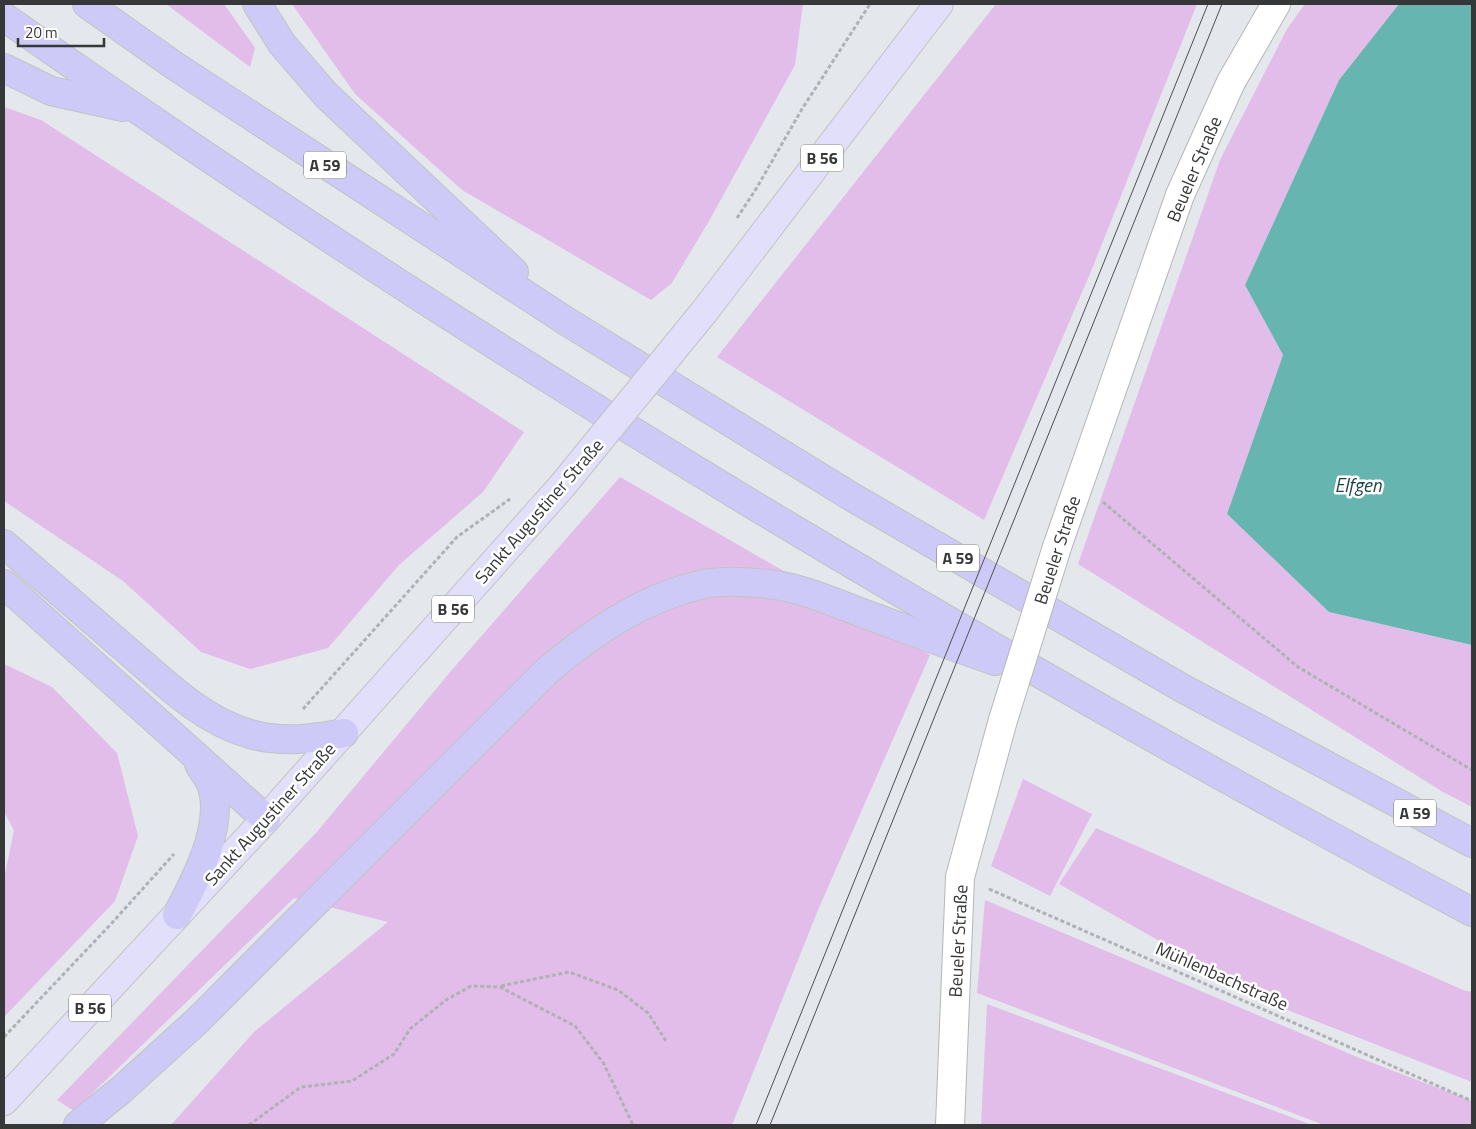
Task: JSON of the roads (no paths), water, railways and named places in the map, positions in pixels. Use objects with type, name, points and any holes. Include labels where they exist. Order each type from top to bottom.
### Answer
[{"type":"highway","name":"A 59","points":[[87,4],[183,72],[566,321],[852,496],[1182,688],[1472,843]]},
{"type":"highway","points":[[257,4],[282,44],[326,95],[566,321]]},
{"type":"highway","points":[[4,17],[137,111],[470,331],[818,545],[1062,686],[1328,835],[1472,912]]},
{"type":"highway","points":[[4,68],[51,91],[137,111]]},
{"type":"highway","points":[[4,544],[160,679],[209,717],[250,734],[276,739],[313,739],[344,733]]},
{"type":"highway","points":[[78,1125],[127,1085],[196,1022],[546,671],[577,645],[638,607],[675,592],[706,584],[734,582],[801,590],[1062,686]]},
{"type":"highway","points":[[4,584],[266,819]]},
{"type":"highway","points":[[176,915],[201,869],[214,824],[215,807],[211,784],[192,754]]},
{"type":"main road","name":"Sankt Augustiner Straße","points":[[4,1101],[266,819],[562,486],[704,312],[939,4]]},
{"type":"street","name":"Beueler Straße","points":[[950,1125],[960,877],[1003,720],[1057,547],[1180,195],[1231,82],[1276,4]]},
{"type":"water","name":"Elfgen","points":[[1399,4],[1472,4],[1472,645],[1329,612],[1227,514],[1283,355],[1245,285],[1339,80]]},
{"type":"tram line","points":[[756,1125],[1208,4]]},
{"type":"tram line","points":[[770,1125],[1222,4]]}]
